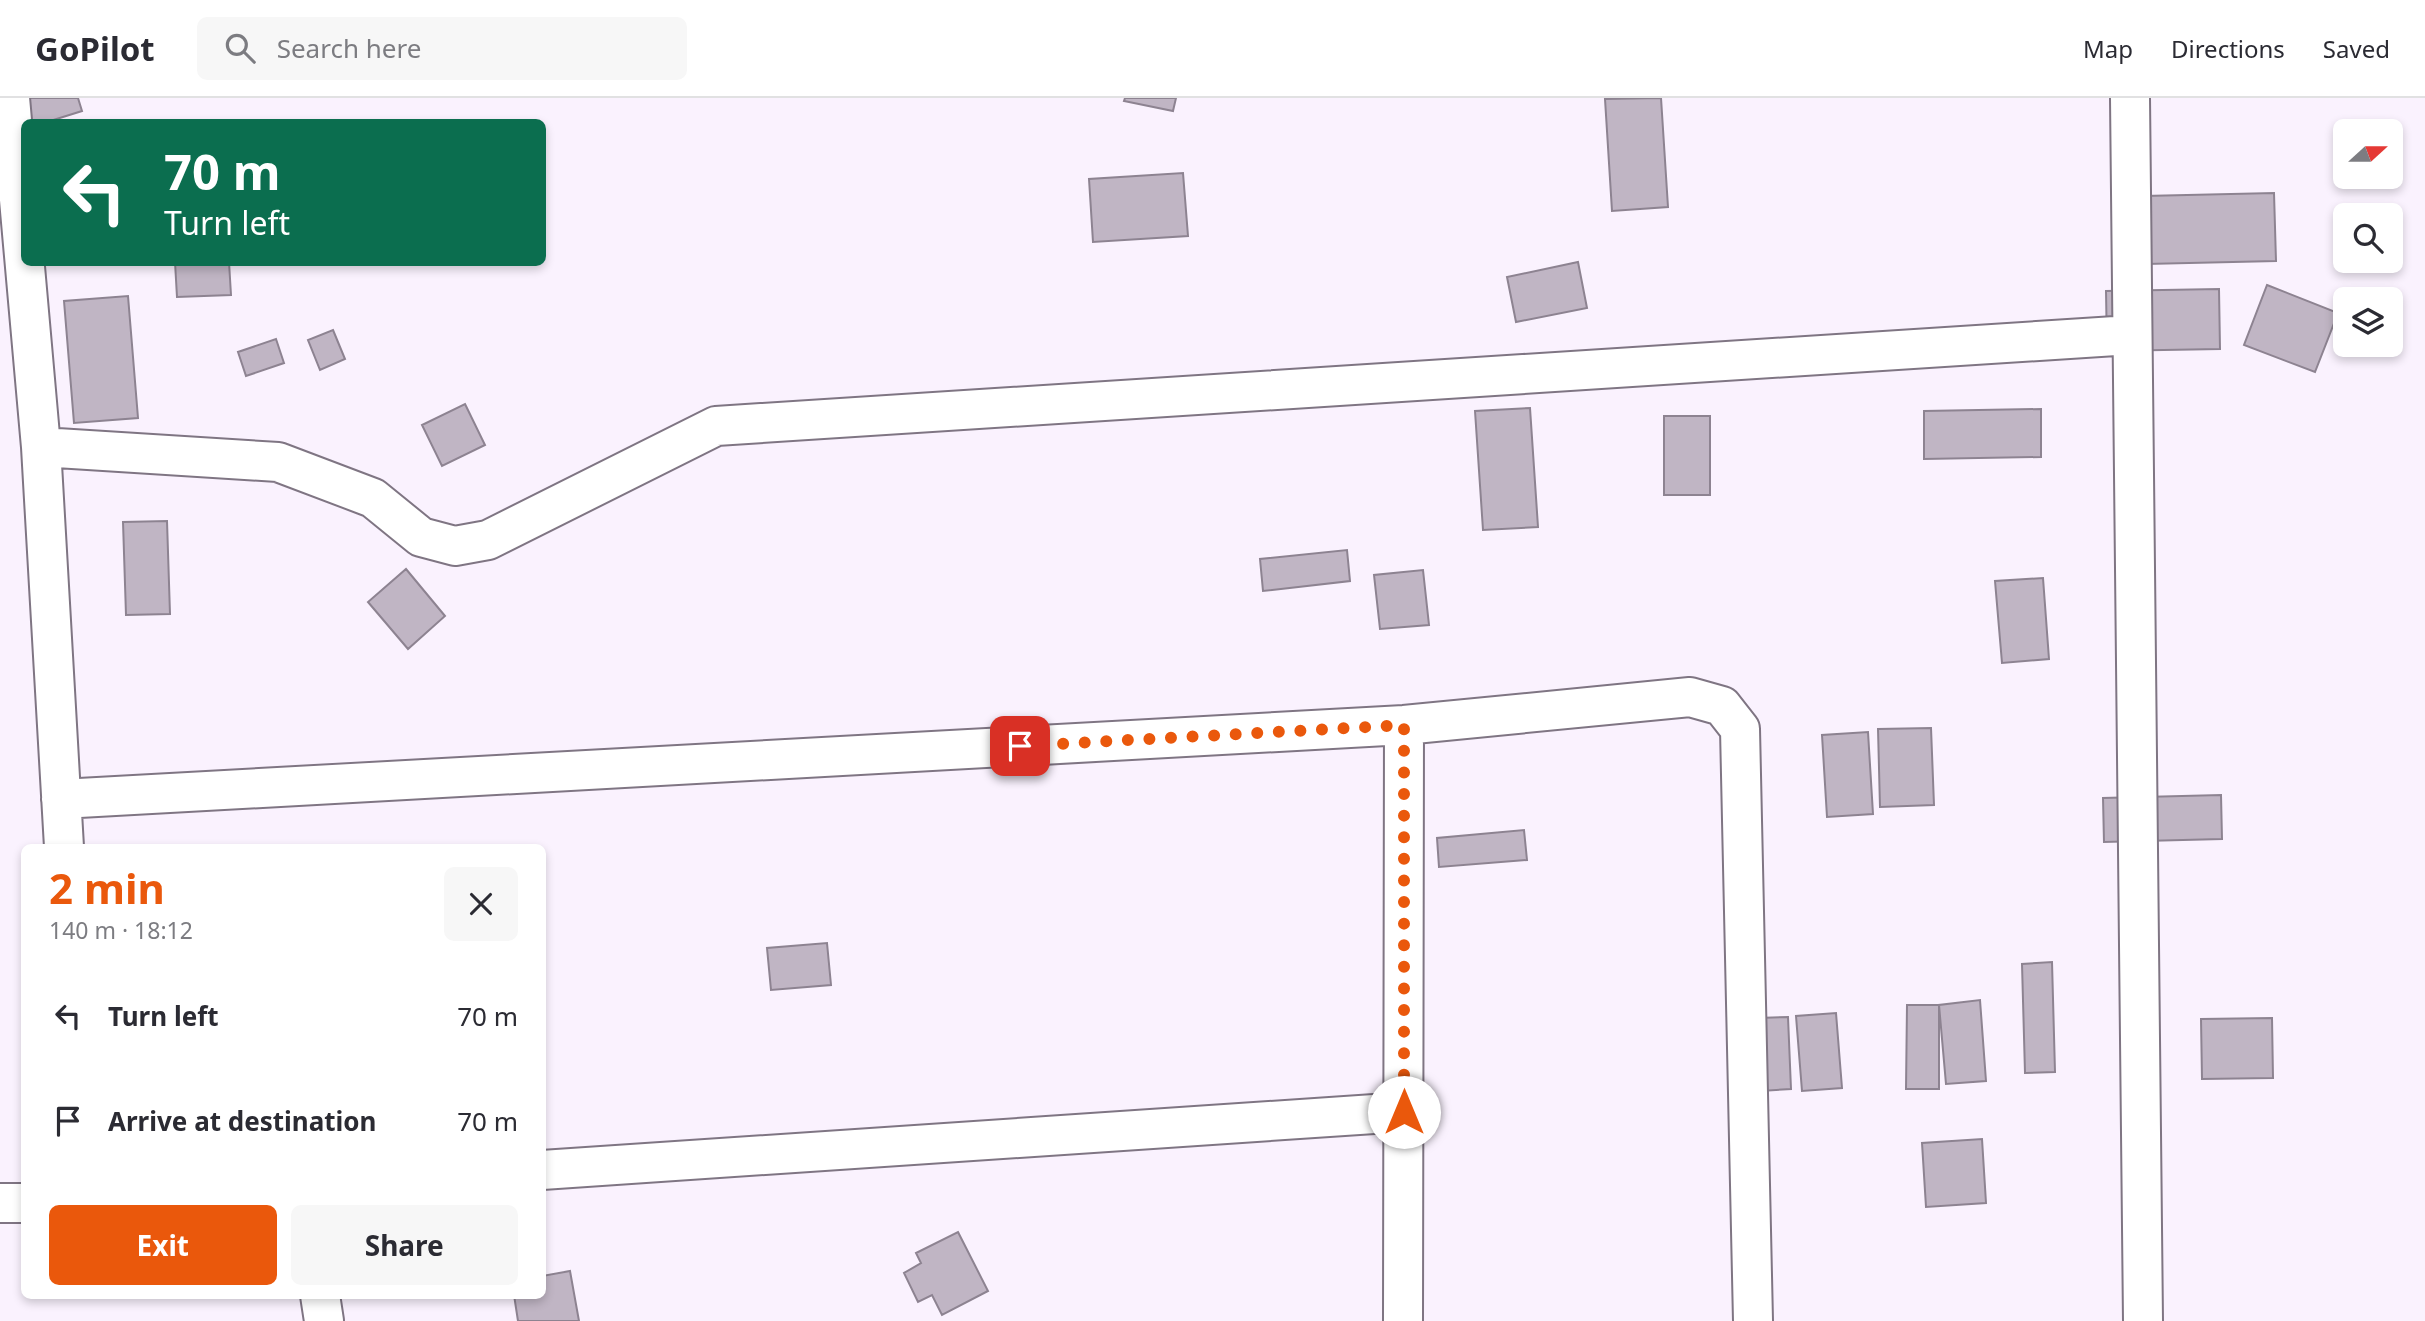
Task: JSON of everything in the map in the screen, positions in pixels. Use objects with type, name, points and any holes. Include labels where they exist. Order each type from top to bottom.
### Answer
[{"type":"street","points":[[10,98],[21,222]]},
{"type":"street","points":[[2130,98],[2143,1321]]},
{"type":"street","points":[[25,266],[41,447],[64,844]]},
{"type":"street","points":[[41,447],[278,462],[373,498],[421,537],[455,546],[488,540],[716,426],[2131,335]]},
{"type":"street","points":[[61,799],[1404,725],[1690,697],[1722,706],[1740,729],[1753,1321]]},
{"type":"street","points":[[1403,1321],[1404,725]]},
{"type":"street","points":[[546,1171],[1404,1112]]},
{"type":"street","points":[[0,1203],[21,1203]]},
{"type":"street","points":[[321,1299],[324,1321]]},
{"type":"building","points":[[8,98],[78,98],[82,111],[57,119],[22,119]]},
{"type":"building","points":[[1125,98],[1176,98],[1173,111],[1124,101]]},
{"type":"building","points":[[1661,98],[1668,207],[1612,211],[1605,99]]},
{"type":"building","points":[[1183,173],[1188,236],[1093,242],[1089,179]]},
{"type":"building","points":[[2274,193],[2276,261],[2146,264],[2144,196]]},
{"type":"building","points":[[1578,262],[1587,308],[1516,322],[1507,277]]},
{"type":"building","points":[[175,266],[229,266],[231,295],[177,297]]},
{"type":"building","points":[[2267,285],[2333,311],[2333,326],[2315,372],[2244,345]]},
{"type":"building","points":[[2219,289],[2220,349],[2107,351],[2106,291]]},
{"type":"building","points":[[128,296],[138,418],[74,423],[64,301]]},
{"type":"building","points":[[333,330],[345,359],[320,370],[308,340]]},
{"type":"building","points":[[276,339],[284,363],[246,376],[238,352]]},
{"type":"building","points":[[465,404],[485,445],[442,466],[422,425]]},
{"type":"building","points":[[1530,408],[1538,527],[1483,530],[1475,411]]},
{"type":"building","points":[[2041,409],[2041,457],[1924,459],[1924,411]]},
{"type":"building","points":[[1664,416],[1710,416],[1710,495],[1664,495]]},
{"type":"building","points":[[167,521],[170,614],[126,615],[123,522]]},
{"type":"building","points":[[1347,550],[1350,581],[1263,591],[1260,559]]},
{"type":"building","points":[[406,569],[445,616],[408,649],[368,602]]},
{"type":"building","points":[[1423,570],[1429,625],[1380,629],[1374,575]]},
{"type":"building","points":[[2043,578],[2049,659],[2002,663],[1995,581]]},
{"type":"building","points":[[1931,728],[1934,805],[1880,807],[1878,729]]},
{"type":"building","points":[[1868,732],[1873,814],[1827,817],[1822,735]]},
{"type":"building","points":[[2221,795],[2222,839],[2104,842],[2103,798]]},
{"type":"building","points":[[1524,830],[1527,860],[1439,867],[1437,838]]},
{"type":"building","points":[[827,943],[831,985],[771,990],[767,948]]},
{"type":"building","points":[[2052,962],[2055,1072],[2025,1073],[2022,964]]},
{"type":"building","points":[[1980,1000],[1986,1081],[1946,1084],[1939,1005]]},
{"type":"building","points":[[1907,1005],[1939,1005],[1939,1089],[1906,1089]]},
{"type":"building","points":[[1836,1013],[1842,1088],[1802,1091],[1796,1016]]},
{"type":"building","points":[[1788,1017],[1791,1089],[1761,1091],[1758,1018]]},
{"type":"building","points":[[2272,1018],[2273,1078],[2202,1079],[2201,1019]]},
{"type":"building","points":[[1982,1139],[1986,1203],[1926,1207],[1922,1143]]},
{"type":"building","points":[[958,1232],[988,1291],[942,1315],[932,1295],[918,1302],[904,1273],[921,1263],[916,1253]]},
{"type":"building","points":[[570,1271],[579,1321],[518,1321],[515,1299],[546,1299],[546,1275]]},
{"type":"route","points":[[1020,746],[1404,725],[1404,1112]]}]
